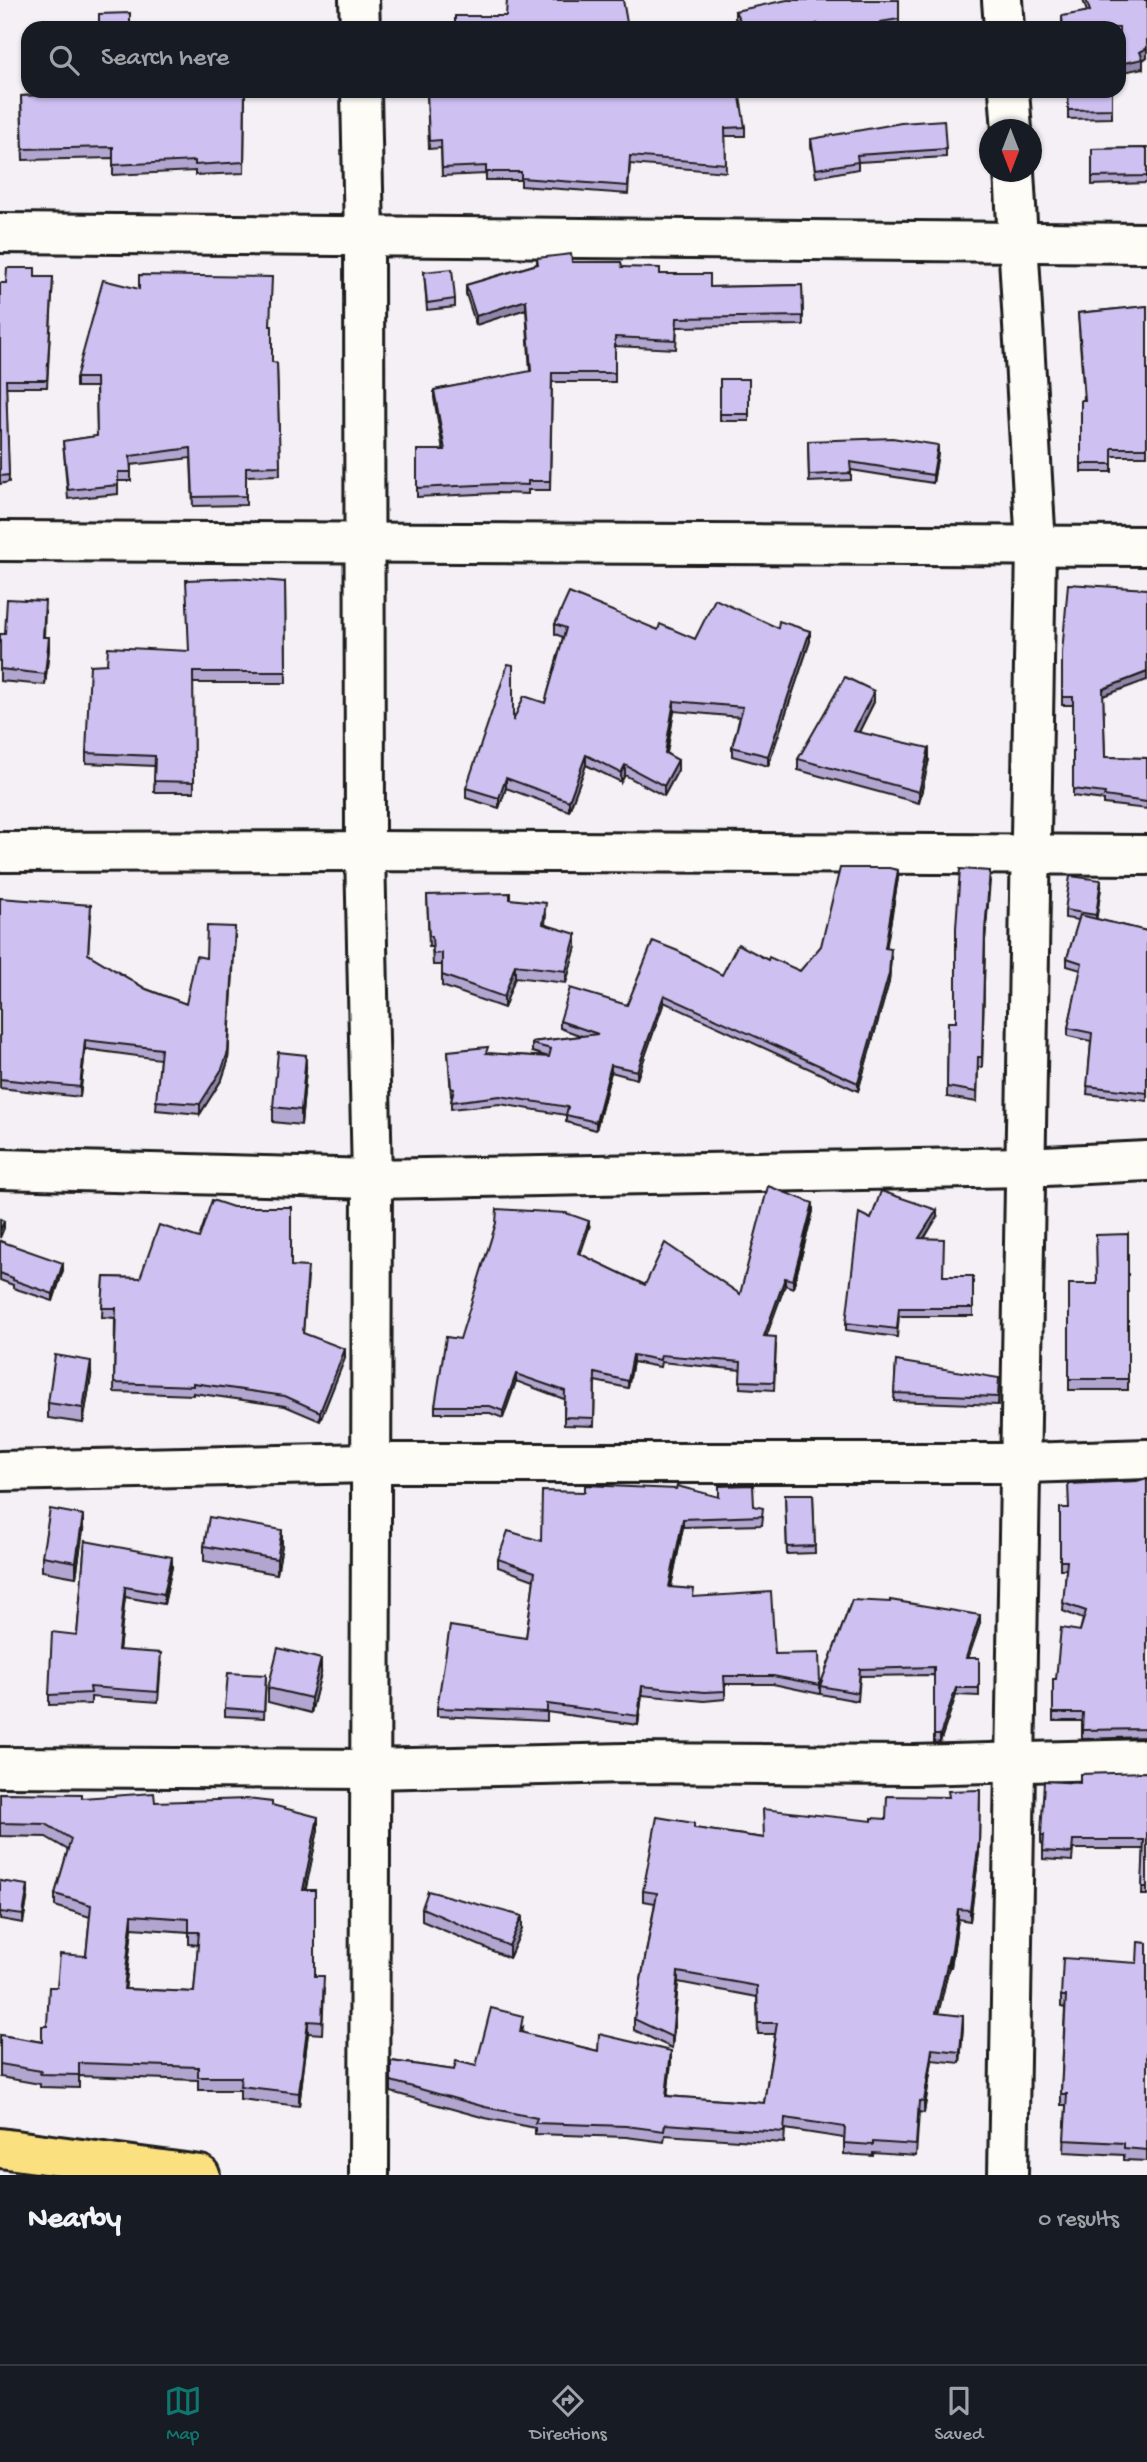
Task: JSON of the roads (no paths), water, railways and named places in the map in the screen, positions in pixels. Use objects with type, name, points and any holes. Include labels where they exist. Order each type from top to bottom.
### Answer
[{"type":"highway","points":[[0,2148],[200,2175]]},
{"type":"street","points":[[359,0],[360,21]]},
{"type":"street","points":[[1002,0],[1004,21]]},
{"type":"street","points":[[361,98],[364,237],[365,851],[372,1179],[369,2175]]},
{"type":"street","points":[[1010,98],[1011,119]]},
{"type":"street","points":[[1009,2175],[1036,546],[1015,182]]},
{"type":"street","points":[[0,233],[1020,244],[1147,243]]},
{"type":"street","points":[[0,541],[1147,546]]},
{"type":"street","points":[[0,852],[1147,855]]},
{"type":"street","points":[[0,1169],[372,1179],[1025,1167],[1147,1161]]},
{"type":"street","points":[[0,1471],[371,1463],[1020,1463],[1147,1459]]},
{"type":"street","points":[[0,1767],[370,1769],[625,1763],[914,1765],[1147,1759]]}]
